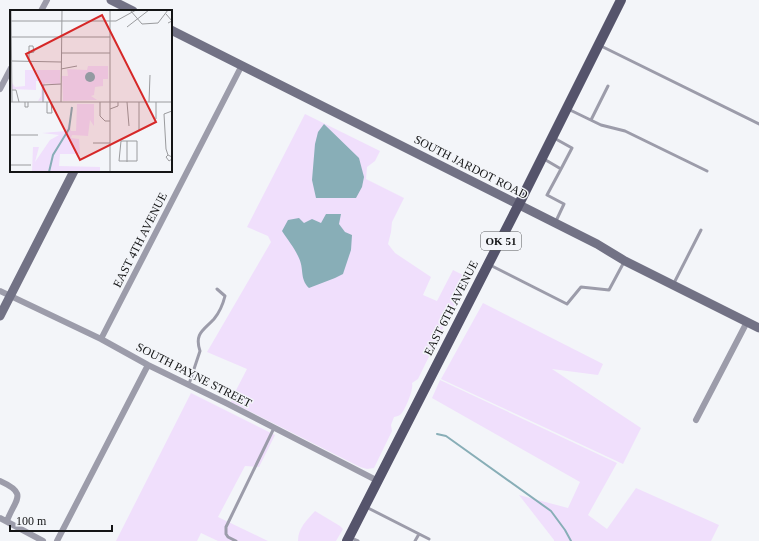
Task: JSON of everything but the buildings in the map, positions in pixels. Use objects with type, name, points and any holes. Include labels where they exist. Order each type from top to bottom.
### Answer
[{"type":"main road","name":"EAST 6TH AVENUE","points":[[348,539],[520,204],[621,0]]},
{"type":"street","points":[[42,10],[47,0]]},
{"type":"street","points":[[111,0],[131,10]]},
{"type":"street","name":"SOUTH JARDOT ROAD","points":[[172,30],[520,204],[598,244],[626,261],[759,328]]},
{"type":"street","name":"EAST 4TH AVENUE","points":[[101,340],[242,65]]},
{"type":"street","points":[[0,89],[10,70]]},
{"type":"street","points":[[0,316],[73,172]]},
{"type":"street","name":"SOUTH PAYNE STREET","points":[[0,291],[189,384],[378,481]]},
{"type":"street","points":[[696,420],[747,322]]},
{"type":"street","points":[[57,541],[148,365]]},
{"type":"street","points":[[0,481],[14,488],[18,497],[7,521]]},
{"type":"street","points":[[0,518],[43,541]]},
{"type":"lane","points":[[599,46],[759,124]]},
{"type":"lane","points":[[591,120],[608,86]]},
{"type":"lane","points":[[567,109],[601,125],[626,131],[707,171]]},
{"type":"lane","points":[[553,138],[572,148],[547,195],[564,204],[555,223]]},
{"type":"lane","points":[[542,159],[561,169]]},
{"type":"lane","points":[[673,285],[701,230]]},
{"type":"lane","points":[[489,264],[567,304],[581,288],[609,290],[621,267],[626,261]]},
{"type":"lane","points":[[189,384],[200,351],[198,346],[199,337],[204,328],[214,319],[223,304],[225,296],[217,289]]},
{"type":"lane","points":[[236,541],[228,537],[226,534],[226,526],[274,427]]},
{"type":"lane","points":[[364,506],[429,539]]},
{"type":"lane","points":[[416,541],[419,534]]},
{"type":"lane","points":[[348,539],[358,541]]},
{"type":"shaded area","points":[[305,114],[380,151],[375,161],[367,167],[366,179],[404,198],[392,222],[388,244],[395,253],[431,277],[423,295],[437,301],[453,270],[463,275],[469,275],[418,379],[412,383],[410,394],[403,412],[394,417],[391,425],[392,431],[374,468],[367,469],[360,467],[231,402],[247,369],[207,352],[271,242],[268,236],[247,227]]},
{"type":"shaded area","points":[[483,303],[603,364],[598,375],[552,369],[641,428],[623,464],[441,379]]},
{"type":"shaded area","points":[[440,380],[617,463],[588,515],[607,529],[636,488],[719,525],[711,541],[554,541],[519,495],[568,508],[580,482],[432,398]]},
{"type":"shaded area","points":[[191,393],[275,435],[259,467],[245,466],[218,517],[268,541],[218,541],[201,533],[197,541],[116,541]]},
{"type":"shaded area","points":[[315,511],[343,529],[336,541],[298,541],[301,528]]},
{"type":"water","points":[[324,124],[359,158],[364,177],[362,187],[356,198],[316,198],[312,180],[315,144],[318,132]]},
{"type":"water","points":[[326,214],[341,214],[339,224],[345,232],[352,235],[351,250],[343,274],[309,288],[304,281],[298,256],[282,231],[288,220],[299,218],[304,223],[312,219],[321,223]]},
{"type":"waterway","points":[[437,434],[446,436],[551,511],[571,541]]}]
